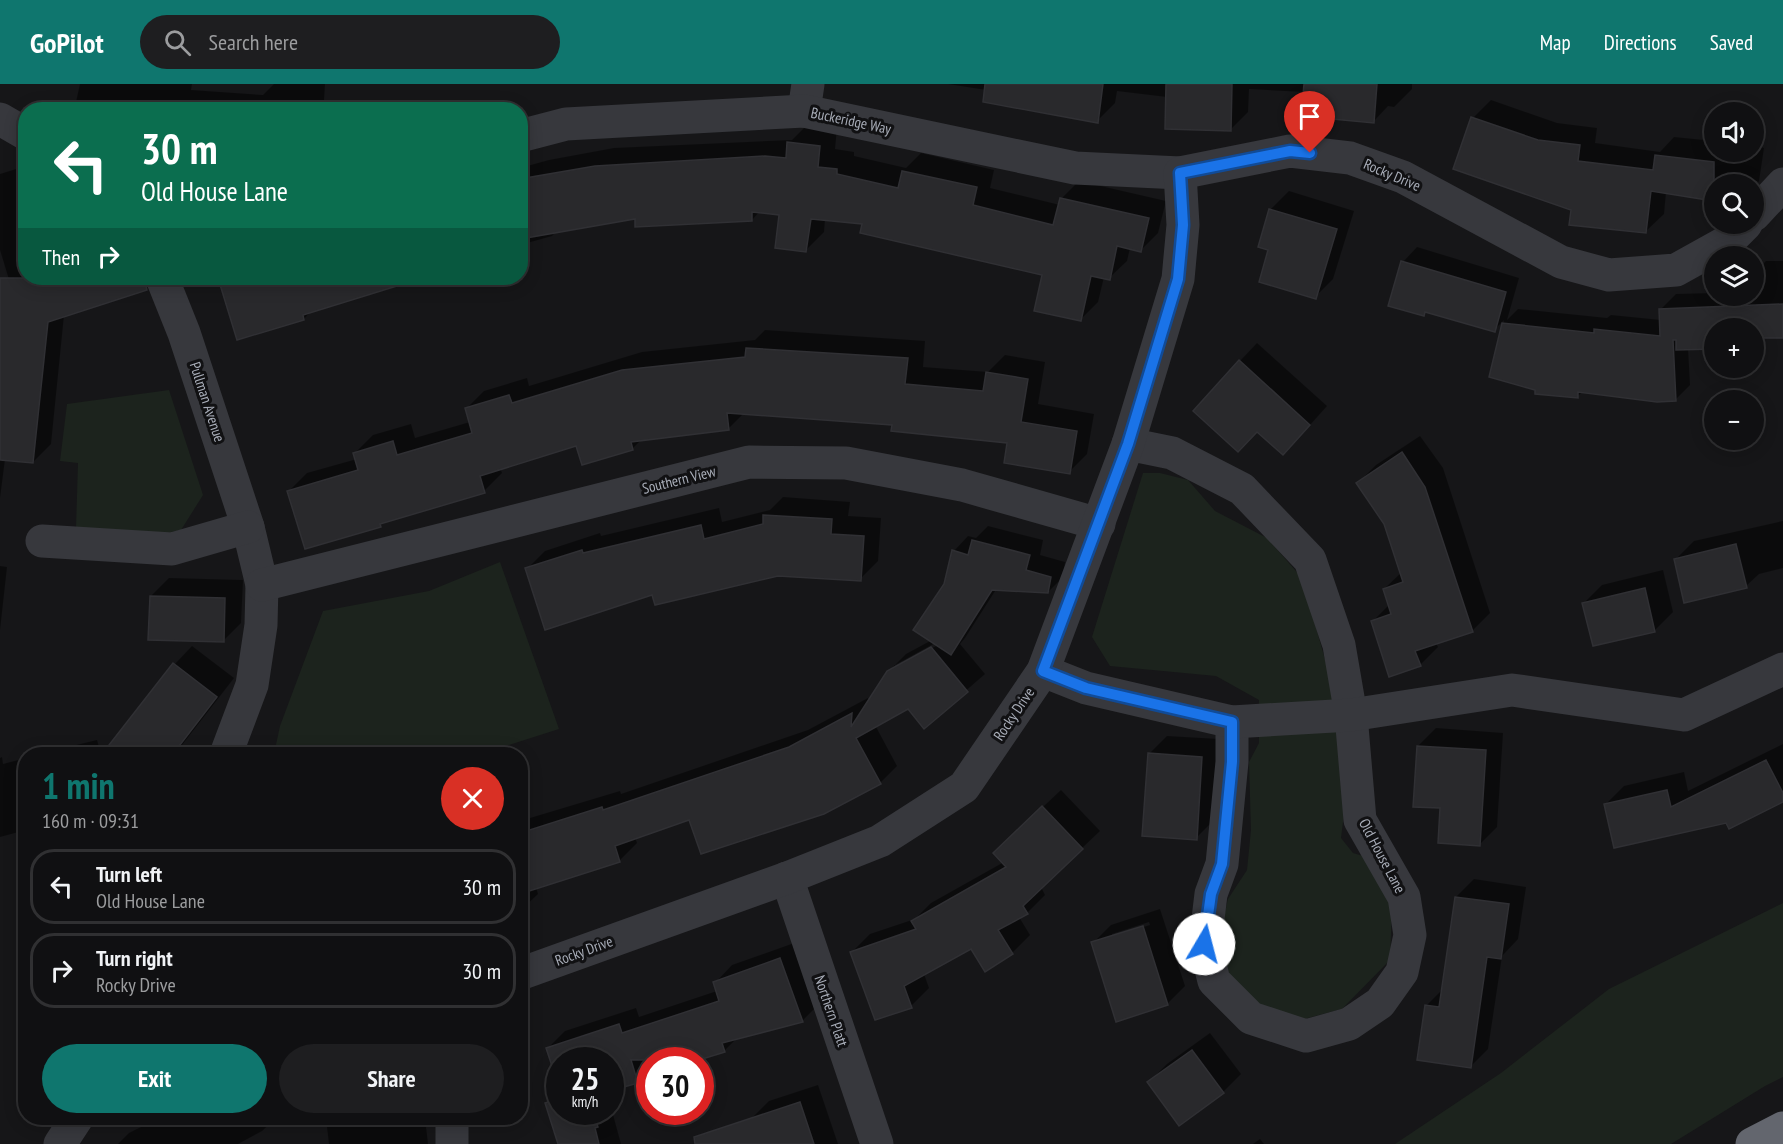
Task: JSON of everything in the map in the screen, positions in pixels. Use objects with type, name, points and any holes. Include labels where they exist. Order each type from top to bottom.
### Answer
[{"type":"highway","points":[[1752,1144],[1783,1128]]},
{"type":"street","name":"Buckeridge Way","points":[[528,134],[566,124],[806,97],[1075,168],[1180,173]]},
{"type":"street","points":[[0,119],[18,129]]},
{"type":"street","name":"Rocky Drive","points":[[528,971],[787,878],[880,841],[964,787],[1043,671],[1128,444],[1178,279],[1183,225],[1180,173],[1290,151],[1350,158],[1403,177],[1561,262],[1609,275],[1676,270],[1730,240],[1736,234]]},
{"type":"street","points":[[1764,204],[1783,184]]},
{"type":"street","name":"Pullman Avenue","points":[[165,285],[184,333],[248,527],[262,585],[261,625],[252,685],[229,747]]},
{"type":"street","name":"Old House Lane","points":[[1128,444],[1172,453],[1242,489],[1310,560],[1340,645],[1351,715],[1360,820],[1404,897],[1410,935],[1402,972],[1380,1003],[1349,1024],[1306,1035],[1251,1018],[1214,981],[1204,944],[1211,894],[1222,864],[1232,762],[1232,722]]},
{"type":"street","name":"Southern View","points":[[262,585],[749,462],[846,463],[962,485],[1099,524]]},
{"type":"street","points":[[42,541],[172,549],[248,527]]},
{"type":"street","points":[[1043,671],[1086,688],[1232,722],[1351,715],[1512,690],[1684,715],[1783,669]]},
{"type":"street","name":"Northern Platt","points":[[787,878],[877,1144]]},
{"type":"street","points":[[60,1144],[72,1125]]},
{"type":"street","points":[[452,1125],[452,1144]]},
{"type":"shaded area","points":[[169,390],[203,495],[181,530],[148,538],[76,528],[78,463],[60,461],[67,404]]},
{"type":"shaded area","points":[[1143,473],[1160,473],[1188,480],[1215,511],[1267,538],[1302,578],[1330,677],[1346,798],[1341,838],[1353,853],[1363,856],[1392,906],[1390,960],[1342,1009],[1304,1019],[1259,1006],[1230,976],[1218,942],[1228,899],[1247,870],[1251,830],[1249,762],[1259,743],[1259,700],[1216,676],[1110,666],[1092,637]]},
{"type":"shaded area","points":[[500,562],[559,729],[502,747],[276,747],[280,726],[323,611],[429,591]]},
{"type":"shaded area","points":[[1783,903],[1783,1077],[1671,1144],[1395,1144],[1501,1073],[1609,989]]},
{"type":"building","points":[[985,84],[1103,84],[1098,123],[983,102]]},
{"type":"building","points":[[1166,84],[1232,84],[1231,131],[1165,129]]},
{"type":"building","points":[[1304,84],[1377,84],[1374,123],[1301,116]]},
{"type":"building","points":[[1471,117],[1538,140],[1580,145],[1578,161],[1653,170],[1655,155],[1714,162],[1714,174],[1704,174],[1704,199],[1651,191],[1646,233],[1569,225],[1571,210],[1453,169]]},
{"type":"building","points":[[787,142],[820,146],[818,167],[837,169],[837,174],[898,188],[902,171],[977,187],[973,205],[1053,225],[1060,198],[1149,218],[1141,252],[1117,246],[1110,280],[1091,276],[1081,321],[1034,311],[1042,275],[860,233],[862,224],[811,219],[806,252],[775,248],[779,215],[752,212],[752,221],[635,227],[635,219],[528,238],[528,178],[595,166],[765,156],[786,158]]},
{"type":"building","points":[[1269,209],[1337,229],[1316,299],[1259,282],[1268,250],[1258,247]]},
{"type":"building","points":[[1401,261],[1506,292],[1495,332],[1425,312],[1424,316],[1388,306]]},
{"type":"building","points":[[0,278],[18,278],[18,285],[146,285],[147,290],[48,322],[33,463],[0,460]]},
{"type":"building","points":[[220,285],[397,285],[303,315],[304,320],[237,340]]},
{"type":"building","points":[[1783,304],[1783,338],[1764,338],[1764,318],[1704,318],[1704,349],[1676,350],[1676,340],[1673,340],[1676,401],[1657,402],[1578,392],[1578,398],[1535,394],[1535,390],[1489,377],[1502,323],[1594,333],[1594,329],[1660,336],[1659,309]]},
{"type":"building","points":[[746,348],[908,358],[905,384],[983,391],[986,372],[1028,379],[1021,422],[1077,431],[1070,474],[1004,463],[1007,443],[891,431],[892,425],[727,413],[729,430],[631,442],[633,450],[582,465],[576,446],[480,476],[485,493],[305,549],[287,491],[358,470],[353,453],[393,441],[397,455],[472,433],[465,408],[509,395],[512,403],[622,370],[745,357]]},
{"type":"building","points":[[1239,360],[1310,425],[1283,455],[1257,432],[1238,452],[1193,411]]},
{"type":"building","points":[[1402,452],[1425,487],[1473,632],[1415,651],[1421,666],[1389,677],[1371,621],[1391,614],[1383,589],[1403,582],[1384,524],[1356,483]]},
{"type":"building","points":[[763,515],[832,519],[831,534],[864,536],[861,581],[778,576],[655,605],[652,595],[545,630],[525,568],[582,550],[583,553],[701,525],[704,539],[763,524]]},
{"type":"building","points":[[972,540],[1030,555],[1026,570],[1051,577],[1048,593],[992,590],[951,655],[913,630],[944,584],[952,550],[968,555]]},
{"type":"building","points":[[1736,544],[1747,588],[1684,603],[1674,559]]},
{"type":"building","points":[[1645,588],[1655,632],[1593,646],[1582,603]]},
{"type":"building","points":[[150,596],[225,598],[224,642],[148,640]]},
{"type":"building","points":[[931,647],[968,692],[924,729],[908,709],[856,738],[881,784],[824,814],[701,854],[689,820],[615,846],[620,862],[528,891],[528,830],[602,807],[603,810],[789,747],[852,713],[851,727],[887,671]]},
{"type":"building","points":[[173,663],[217,697],[178,747],[107,747]]},
{"type":"building","points":[[1417,746],[1486,750],[1480,846],[1438,843],[1440,808],[1413,807]]},
{"type":"building","points":[[1148,753],[1202,757],[1197,840],[1142,836]]},
{"type":"building","points":[[1766,760],[1783,793],[1783,802],[1729,829],[1726,823],[1614,848],[1604,804],[1667,790],[1671,807]]},
{"type":"building","points":[[1042,806],[1083,849],[1023,906],[1028,914],[998,930],[1013,954],[985,972],[971,949],[904,986],[912,1008],[875,1020],[850,952],[916,929],[911,921],[1006,867],[993,853]]},
{"type":"building","points":[[1455,897],[1509,904],[1501,959],[1487,957],[1471,1068],[1417,1060],[1425,1005],[1439,1007]]},
{"type":"building","points":[[1143,926],[1168,1005],[1116,1022],[1091,942]]},
{"type":"building","points":[[780,958],[803,1022],[722,1043],[725,1052],[714,1055],[714,1047],[636,1047],[636,1060],[631,1060],[636,1084],[624,1087],[624,1047],[549,1047],[619,1024],[622,1033],[719,1001],[713,982]]},
{"type":"building","points":[[1192,1050],[1224,1093],[1179,1126],[1147,1082]]},
{"type":"building","points":[[800,1102],[814,1144],[695,1144],[694,1137]]},
{"type":"building","points":[[552,1125],[597,1125],[595,1128],[599,1144],[558,1144]]},
{"type":"route","points":[[1204,944],[1211,894],[1222,864],[1232,762],[1232,722],[1086,688],[1043,671],[1128,444],[1178,279],[1183,225],[1180,173],[1290,151],[1310,153]]}]
